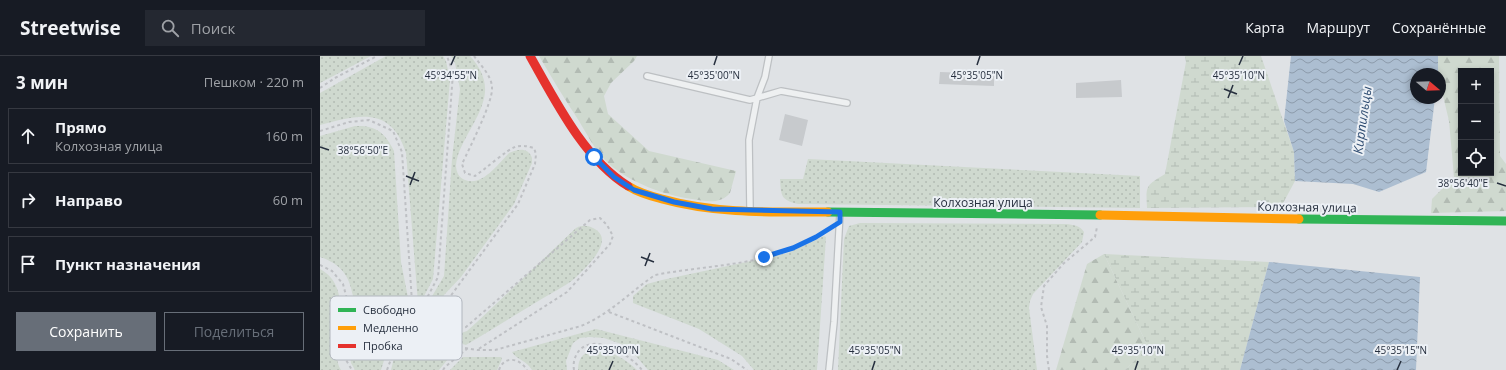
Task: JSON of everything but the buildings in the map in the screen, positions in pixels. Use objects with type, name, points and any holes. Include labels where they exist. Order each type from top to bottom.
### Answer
[{"type":"main road","name":"Колхозная улица","points":[[530,56],[548,89],[594,157],[614,177],[634,190],[674,202],[712,209],[840,217],[1101,214],[1414,221],[1506,221]]},
{"type":"lane","points":[[750,211],[749,140],[757,98],[765,77],[768,56]]},
{"type":"lane","points":[[647,76],[750,100],[781,91],[847,103]]},
{"type":"lane","points":[[829,370],[834,322],[840,217]]},
{"type":"path","points":[[320,88],[335,78],[377,56]]},
{"type":"path","points":[[428,296],[439,272],[453,73],[447,56]]},
{"type":"path","points":[[451,296],[518,204],[535,164],[536,154],[534,148],[526,146],[513,147],[485,170],[475,176],[466,173],[462,164],[489,103],[492,89],[488,75],[474,56]]},
{"type":"path","points":[[320,131],[349,122],[369,120],[393,131],[402,152],[412,296]]},
{"type":"path","points":[[1049,370],[1047,356],[1047,326],[1041,307],[1044,286],[1063,264],[1094,236],[1101,214]]},
{"type":"path","points":[[462,347],[477,350],[495,350],[581,326],[592,322],[609,312],[641,284],[655,275],[764,257],[793,248],[816,237],[840,217]]},
{"type":"path","points":[[462,327],[466,327],[590,220],[600,218],[607,225],[613,236],[610,244],[566,292],[477,350]]},
{"type":"path","points":[[320,265],[332,271],[343,284],[346,296]]},
{"type":"path","points":[[609,312],[731,359],[747,370]]},
{"type":"path","points":[[574,370],[574,360],[580,350],[588,346],[599,344],[617,350],[632,359],[642,370]]},
{"type":"path","points":[[462,353],[468,348]]},
{"type":"path","points":[[499,370],[504,362],[511,359],[520,362],[527,370]]},
{"type":"path","points":[[346,360],[352,370]]},
{"type":"path","points":[[388,370],[391,360]]},
{"type":"path","points":[[443,370],[453,360]]},
{"type":"green space","points":[[320,56],[371,56],[320,83]]},
{"type":"green space","points":[[386,56],[443,56],[446,61],[450,80],[433,279],[424,296],[417,296],[406,153],[400,138],[392,127],[382,120],[372,117],[347,118],[320,125],[320,93]]},
{"type":"green space","points":[[451,56],[470,56],[481,72],[485,87],[480,111],[461,147],[458,156],[456,168],[460,176],[465,180],[478,180],[495,168],[509,153],[519,150],[530,154],[532,163],[514,204],[461,277],[444,296],[432,296],[444,276],[452,159],[460,89],[455,63]]},
{"type":"green space","points":[[539,56],[637,56],[634,61],[611,83],[604,96],[608,114],[649,151],[736,171],[730,193],[726,197],[717,201],[702,201],[670,195],[648,187],[618,171],[604,159],[596,149]]},
{"type":"green space","points":[[1185,56],[1261,56],[1294,152],[1295,181],[1281,207],[1147,208],[1148,187],[1165,174],[1186,62]]},
{"type":"green space","points":[[1438,56],[1499,56],[1500,156],[1506,164],[1506,211],[1431,213],[1432,199],[1454,177],[1449,121],[1445,104],[1446,68],[1438,68]]},
{"type":"green space","points":[[355,126],[362,126],[374,128],[379,131],[391,144],[394,151],[401,262],[408,296],[353,296],[349,282],[343,271],[333,263],[320,257],[320,136]]},
{"type":"green space","points":[[808,159],[1140,176],[1140,208],[798,204],[788,201],[783,196],[780,179],[803,179]]},
{"type":"green space","points":[[860,223],[1066,224],[1080,228],[1084,232],[1082,242],[1033,294],[1030,301],[1029,308],[1037,370],[838,370],[844,239],[849,226]]},
{"type":"green space","points":[[580,226],[589,226],[600,233],[602,240],[601,247],[591,262],[574,279],[466,345],[462,344],[462,333],[467,331],[477,322],[576,228]]},
{"type":"green space","points":[[824,236],[826,237],[817,370],[754,370],[742,356],[699,329],[633,303],[633,296],[647,284],[788,253]]},
{"type":"green space","points":[[1104,254],[1148,347],[1125,370],[1056,370],[1087,264]]},
{"type":"green space","points":[[1104,254],[1269,262],[1240,370],[1125,370],[1148,347]]},
{"type":"green space","points":[[320,269],[329,276],[339,293],[339,296],[330,296],[330,360],[337,360],[341,370],[320,370]]},
{"type":"green space","points":[[596,329],[718,360],[734,370],[648,370],[624,345],[604,338],[580,338],[573,343],[566,361],[567,370],[532,370],[512,352]]},
{"type":"green space","points":[[597,350],[609,352],[619,357],[637,370],[578,370],[579,361],[583,355],[589,351]]},
{"type":"green space","points":[[501,357],[502,359],[497,370],[450,370],[460,360],[462,360],[462,358]]},
{"type":"green space","points":[[351,360],[384,360],[381,370],[355,370]]},
{"type":"green space","points":[[394,360],[447,360],[439,370],[391,370]]},
{"type":"water","name":"Кирпильцы","points":[[1291,56],[1438,56],[1438,68],[1410,68],[1410,104],[1434,104],[1426,172],[1379,192],[1353,184],[1295,181],[1294,152],[1284,121]]},
{"type":"water","points":[[1269,262],[1420,277],[1416,370],[1240,370]]},
{"type":"traffic: fast","points":[[828,212],[1100,215]]},
{"type":"traffic: fast","points":[[1299,219],[1506,221]]},
{"type":"traffic: slow","points":[[628,186],[653,197],[682,204],[724,210],[828,212]]},
{"type":"traffic: slow","points":[[1100,215],[1299,219]]},
{"type":"traffic: jam","points":[[530,56],[560,109],[584,145],[612,174],[628,186]]},
{"type":"route","points":[[594,157],[614,177],[634,190],[674,202],[712,209],[840,212],[840,222],[816,237],[793,248],[764,257]]}]
